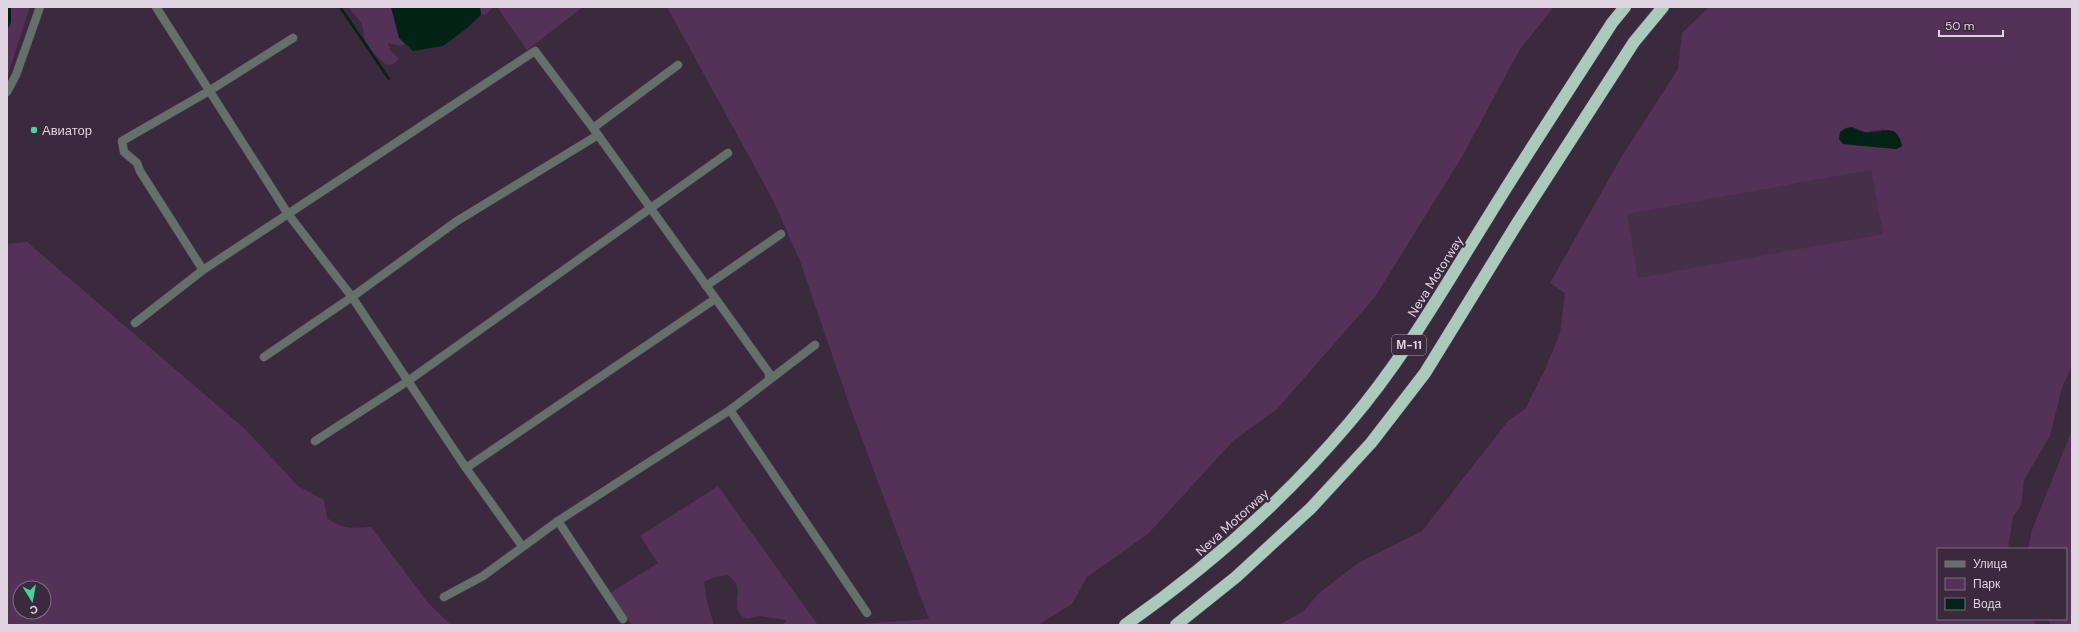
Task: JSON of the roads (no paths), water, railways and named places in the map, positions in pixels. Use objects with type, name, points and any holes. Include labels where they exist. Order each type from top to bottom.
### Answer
[{"type":"highway","name":"Neva Motorway","points":[[1125,625],[1161,600],[1221,552],[1293,486],[1350,423],[1404,353],[1492,210],[1612,23],[1625,7]]},
{"type":"highway","name":"М-11","points":[[1176,625],[1236,577],[1311,508],[1371,442],[1425,373],[1518,222],[1634,42],[1663,7]]},
{"type":"street","points":[[7,92],[16,75],[40,7]]},
{"type":"street","points":[[156,7],[288,214],[352,297],[466,468],[522,546]]},
{"type":"street","points":[[203,270],[140,171],[137,163],[124,152],[122,141],[209,91],[293,38]]},
{"type":"street","points":[[135,323],[203,270],[535,51],[596,131],[768,373],[769,379]]},
{"type":"street","points":[[264,357],[352,297],[457,221],[596,131],[678,65]]},
{"type":"street","points":[[316,442],[408,381],[651,210],[728,153]]},
{"type":"street","points":[[706,286],[781,234]]},
{"type":"street","points":[[466,468],[715,299]]},
{"type":"street","points":[[444,597],[482,576],[558,521],[730,410],[815,345]]},
{"type":"street","points":[[730,410],[867,613]]},
{"type":"street","points":[[558,521],[623,619]]},
{"type":"water","points":[[7,7],[11,7],[11,22],[7,31]]},
{"type":"water","points":[[391,7],[480,7],[481,15],[466,29],[443,46],[413,51],[399,38]]},
{"type":"water","points":[[1852,127],[1864,132],[1892,130],[1896,133],[1902,146],[1897,149],[1843,144],[1839,139],[1840,132],[1846,128]]},
{"type":"waterway","points":[[340,7],[389,79]]},
{"type":"place","name":"Авиатор","points":[[34,130]]}]
